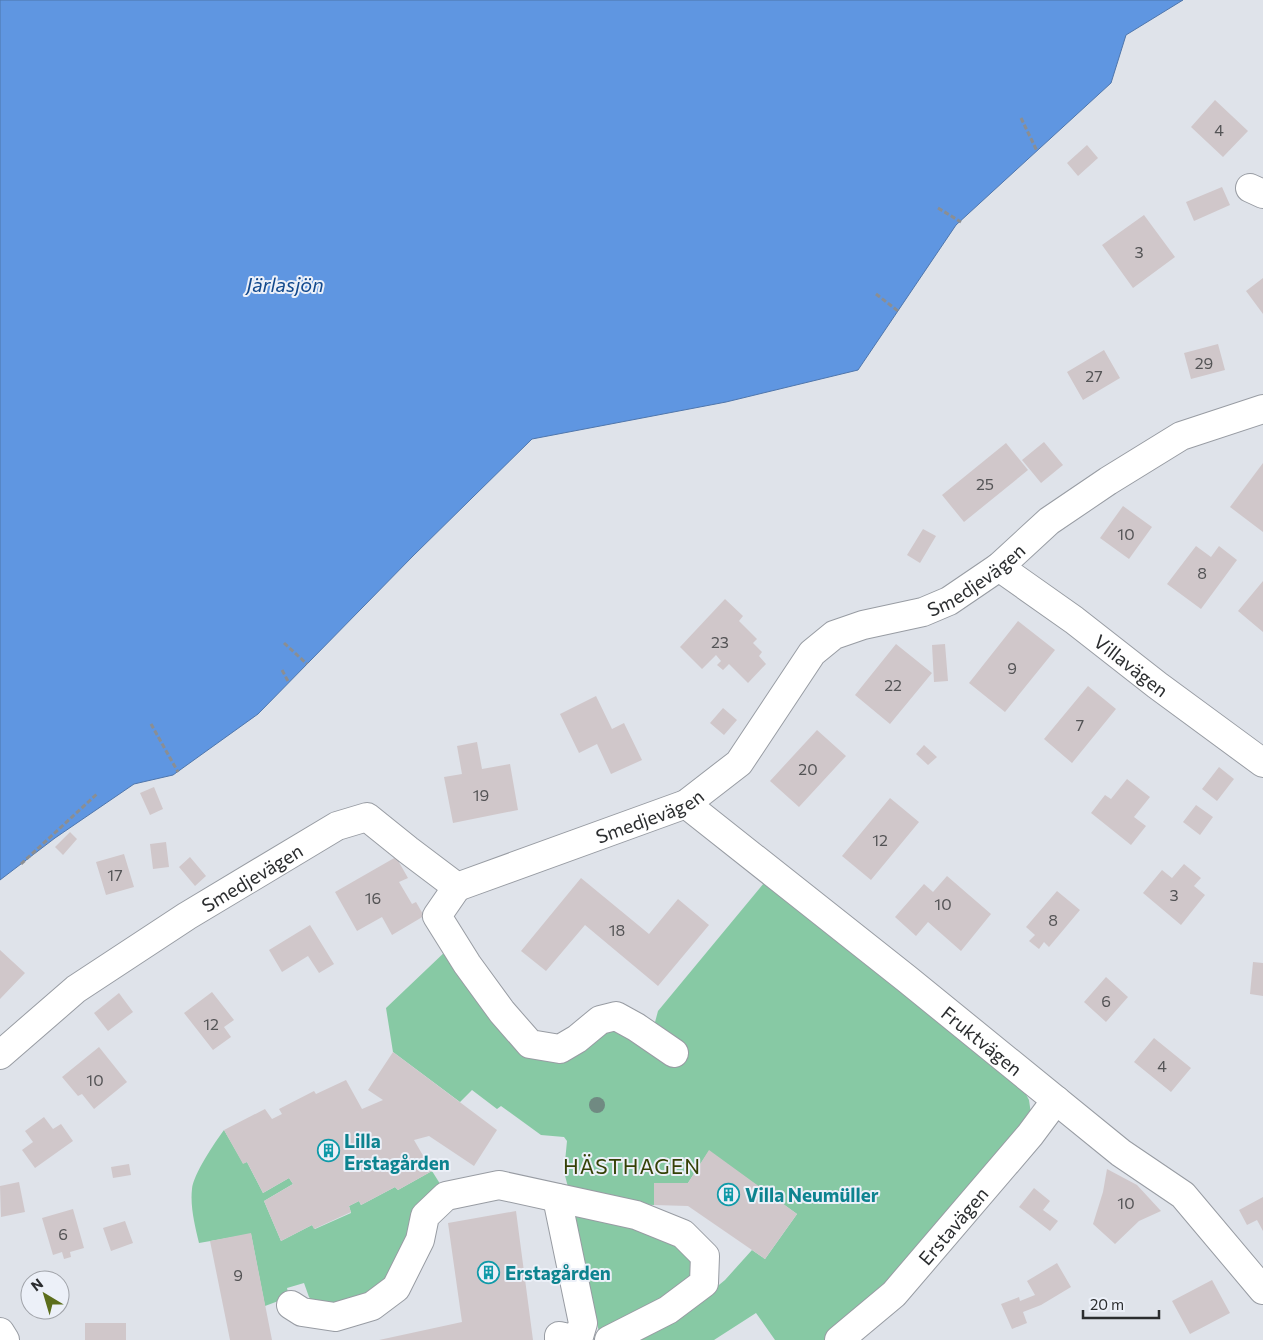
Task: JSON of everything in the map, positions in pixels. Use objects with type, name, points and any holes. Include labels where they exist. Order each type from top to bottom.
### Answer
[{"type":"street","name":"Smedjevägen","points":[[0,1056],[76,989],[187,916],[337,826],[367,817],[458,887],[686,804],[740,763],[812,653],[834,635],[863,625],[923,612],[949,601],[1000,567],[1049,521],[1108,481],[1181,436],[1263,408]]},
{"type":"street","name":"Villavägen","points":[[1000,567],[1074,620],[1157,685],[1263,763]]},
{"type":"street","name":"Fruktvägen","points":[[686,804],[1121,1153],[1183,1195],[1263,1290]]},
{"type":"street","points":[[458,887],[437,916],[473,972],[502,1012],[530,1044],[560,1049],[577,1039],[600,1020],[616,1016],[674,1053]]},
{"type":"street","name":"Erstavägen","points":[[839,1340],[894,1294],[1024,1142],[1056,1100]]},
{"type":"street","points":[[291,1305],[302,1312],[335,1317],[372,1306],[396,1288],[420,1240],[425,1216],[446,1196],[498,1185],[636,1215],[683,1234],[705,1256],[704,1283],[668,1310],[609,1340]]},
{"type":"street","points":[[557,1198],[582,1323],[578,1340],[559,1338]]},
{"type":"street","points":[[0,1332],[5,1340]]},
{"type":"path","points":[[1021,118],[1037,151]]},
{"type":"path","points":[[938,208],[961,222]]},
{"type":"path","points":[[876,294],[898,311]]},
{"type":"path","points":[[284,643],[308,664]]},
{"type":"path","points":[[282,670],[289,683]]},
{"type":"path","points":[[151,724],[178,772]]},
{"type":"path","points":[[21,864],[98,793]]},
{"type":"green space","points":[[764,883],[1021,1085],[1029,1100],[1031,1114],[921,1248],[857,1314],[825,1340],[775,1340],[756,1313],[714,1340],[629,1340],[708,1294],[725,1280],[752,1250],[765,1259],[797,1214],[709,1151],[688,1183],[654,1183],[654,1205],[632,1204],[568,1187],[564,1172],[567,1141],[564,1137],[541,1135],[501,1106],[497,1109],[472,1090],[460,1102],[393,1052],[386,1008],[448,949],[523,1047],[607,1031],[654,1026],[658,1011]]},
{"type":"green space","points":[[224,1130],[243,1163],[247,1162],[263,1193],[289,1178],[293,1184],[264,1201],[281,1241],[312,1225],[315,1229],[351,1213],[349,1206],[359,1201],[361,1205],[395,1187],[398,1190],[432,1171],[442,1187],[407,1256],[362,1303],[316,1306],[309,1297],[304,1283],[287,1288],[289,1297],[265,1306],[251,1234],[199,1243],[197,1237],[192,1203],[193,1183],[205,1159]]},
{"type":"green space","points":[[580,1211],[670,1236],[695,1261],[687,1289],[600,1336],[572,1216]]},
{"type":"water","name":"Järlasjön","points":[[0,0],[1183,0],[1126,35],[1111,83],[956,225],[858,370],[726,402],[532,439],[413,556],[258,714],[173,775],[134,784],[55,838],[0,880]]},
{"type":"building","points":[[1215,100],[1248,131],[1223,157],[1191,127]]},
{"type":"building","points":[[1087,145],[1098,158],[1078,176],[1067,163]]},
{"type":"building","points":[[1222,187],[1230,205],[1194,221],[1186,202]]},
{"type":"building","points":[[1144,215],[1175,257],[1133,288],[1102,245]]},
{"type":"building","points":[[1263,278],[1263,314],[1246,291]]},
{"type":"building","points":[[1218,344],[1225,370],[1191,379],[1184,353]]},
{"type":"building","points":[[1104,350],[1120,378],[1083,400],[1067,372]]},
{"type":"building","points":[[1044,442],[1063,465],[1041,483],[1022,460]]},
{"type":"building","points":[[1006,443],[1028,470],[964,522],[942,495]]},
{"type":"building","points":[[1263,463],[1263,532],[1230,507]]},
{"type":"building","points":[[1123,506],[1152,527],[1129,559],[1100,538]]},
{"type":"building","points":[[923,529],[936,536],[920,563],[907,555]]},
{"type":"building","points":[[1196,546],[1211,557],[1219,546],[1237,560],[1201,609],[1167,584]]},
{"type":"building","points":[[1263,581],[1263,632],[1238,611]]},
{"type":"building","points":[[725,599],[743,616],[739,621],[757,639],[753,643],[762,652],[759,656],[766,664],[748,683],[729,664],[723,670],[717,665],[721,661],[716,655],[702,669],[680,647]]},
{"type":"building","points":[[1018,621],[1055,650],[1005,712],[969,683]]},
{"type":"building","points":[[896,644],[932,673],[890,724],[855,695]]},
{"type":"building","points":[[945,644],[948,681],[934,682],[932,645]]},
{"type":"building","points":[[1088,686],[1116,709],[1072,763],[1044,739]]},
{"type":"building","points":[[596,696],[612,729],[624,723],[642,760],[611,774],[597,744],[579,753],[560,714]]},
{"type":"building","points":[[723,708],[737,720],[724,735],[710,723]]},
{"type":"building","points":[[817,730],[846,756],[799,807],[770,781]]},
{"type":"building","points":[[477,742],[482,769],[510,764],[518,810],[453,823],[444,777],[462,774],[457,746]]},
{"type":"building","points":[[924,745],[937,757],[928,765],[916,754]]},
{"type":"building","points":[[1219,767],[1234,779],[1217,801],[1202,789]]},
{"type":"building","points":[[1127,779],[1150,797],[1134,817],[1146,826],[1131,845],[1091,813],[1105,795],[1111,799]]},
{"type":"building","points":[[154,787],[163,809],[150,815],[140,793]]},
{"type":"building","points":[[890,798],[919,822],[871,880],[842,856]]},
{"type":"building","points":[[1196,805],[1213,817],[1200,835],[1183,822]]},
{"type":"building","points":[[70,832],[77,839],[63,855],[55,847]]},
{"type":"building","points":[[166,842],[169,867],[153,869],[150,844]]},
{"type":"building","points":[[124,854],[134,887],[106,895],[96,862]]},
{"type":"building","points":[[190,857],[206,876],[195,886],[179,867]]},
{"type":"building","points":[[396,857],[408,878],[399,882],[412,904],[416,902],[424,916],[392,935],[382,917],[357,931],[335,892]]},
{"type":"building","points":[[1184,864],[1201,878],[1194,886],[1205,895],[1181,925],[1143,893],[1162,870],[1172,878]]},
{"type":"building","points":[[947,876],[991,914],[961,951],[928,922],[916,936],[895,917],[924,884],[933,892]]},
{"type":"building","points":[[581,878],[649,934],[678,899],[709,925],[658,986],[585,925],[546,971],[521,951]]},
{"type":"building","points":[[1057,891],[1080,910],[1049,947],[1044,942],[1039,949],[1029,941],[1035,935],[1026,927]]},
{"type":"building","points":[[310,925],[334,964],[319,973],[308,956],[282,972],[269,950]]},
{"type":"building","points":[[0,950],[25,973],[0,999]]},
{"type":"building","points":[[1253,962],[1263,963],[1263,996],[1250,994]]},
{"type":"building","points":[[1106,977],[1128,997],[1106,1022],[1084,1002]]},
{"type":"building","points":[[212,992],[234,1020],[224,1027],[231,1037],[213,1050],[184,1013]]},
{"type":"building","points":[[119,993],[133,1012],[108,1031],[94,1013]]},
{"type":"building","points":[[1154,1038],[1191,1068],[1171,1092],[1134,1062]]},
{"type":"building","points":[[99,1047],[127,1082],[94,1109],[82,1094],[78,1096],[62,1077]]},
{"type":"building","name":"Lilla Erstagården","points":[[393,1052],[497,1130],[474,1166],[429,1136],[414,1140],[432,1171],[398,1190],[395,1187],[361,1205],[359,1201],[349,1206],[351,1212],[314,1229],[312,1225],[281,1241],[264,1201],[293,1184],[289,1178],[263,1193],[247,1162],[243,1164],[224,1130],[265,1109],[272,1119],[282,1114],[279,1109],[314,1091],[316,1094],[346,1080],[362,1109],[383,1100],[368,1090]]},
{"type":"building","points":[[44,1117],[53,1129],[61,1124],[73,1141],[35,1168],[22,1150],[33,1142],[25,1131]]},
{"type":"building","name":"Villa Neumüller","points":[[709,1150],[797,1214],[765,1259],[688,1206],[654,1205],[654,1183],[688,1183]]},
{"type":"building","points":[[129,1164],[131,1175],[113,1178],[111,1167]]},
{"type":"building","points":[[1107,1169],[1137,1185],[1161,1211],[1139,1221],[1115,1244],[1093,1224],[1103,1192]]},
{"type":"building","points":[[19,1182],[25,1212],[1,1217],[0,1186]]},
{"type":"building","points":[[1034,1188],[1050,1201],[1043,1210],[1058,1221],[1050,1231],[1019,1207]]},
{"type":"building","points":[[1263,1197],[1263,1231],[1257,1220],[1247,1225],[1239,1210]]},
{"type":"building","points":[[73,1209],[84,1248],[70,1252],[71,1257],[64,1259],[62,1252],[53,1255],[42,1218]]},
{"type":"building","name":"Erstagården","points":[[516,1211],[533,1340],[379,1340],[462,1322],[448,1223]]},
{"type":"building","points":[[125,1221],[133,1243],[111,1251],[103,1228]]},
{"type":"building","points":[[251,1233],[272,1340],[230,1340],[210,1241]]},
{"type":"building","points":[[1057,1263],[1071,1287],[1041,1305],[1023,1312],[1027,1323],[1012,1329],[1001,1304],[1019,1297],[1020,1301],[1035,1295],[1027,1281]]},
{"type":"building","points":[[1212,1280],[1230,1313],[1190,1334],[1172,1301]]},
{"type":"building","points":[[85,1323],[126,1323],[126,1340],[85,1340]]},
{"type":"place","name":"Lilla Erstagården","points":[[328,1151]]},
{"type":"place","name":"Villa Neumüller","points":[[729,1194]]},
{"type":"place","name":"Erstagården","points":[[489,1272]]},
{"type":"district","name":"HÄSTHAGEN","points":[[632,1165]]}]
